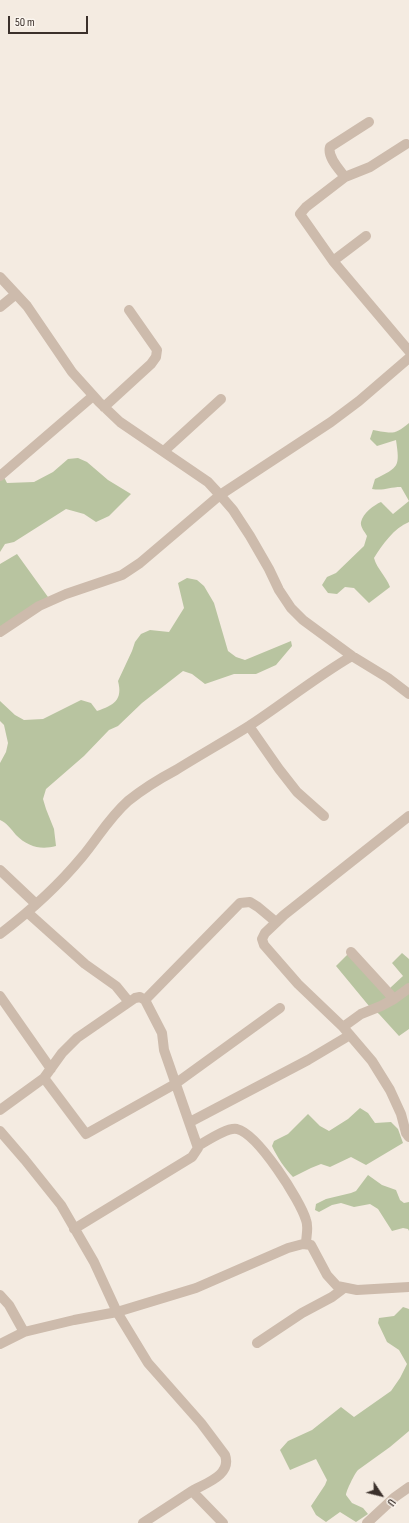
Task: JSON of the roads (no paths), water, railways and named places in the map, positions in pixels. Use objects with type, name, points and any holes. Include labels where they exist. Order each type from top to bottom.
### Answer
[{"type":"street","points":[[345,177],[332,159],[329,152],[330,147],[369,122]]},
{"type":"street","points":[[406,144],[370,167],[345,177],[306,207],[300,214],[333,261],[409,351]]},
{"type":"street","points":[[333,261],[366,236]]},
{"type":"street","points":[[0,277],[27,306],[72,372],[104,407],[120,422],[208,482],[220,495],[250,536],[279,590],[291,608],[303,620],[352,656],[388,678],[409,694]]},
{"type":"street","points":[[0,307],[16,294]]},
{"type":"street","points":[[104,407],[151,364],[156,357],[156,350],[129,310]]},
{"type":"street","points":[[0,632],[39,606],[66,594],[122,575],[140,563],[162,546],[220,495],[331,422],[359,401],[409,358]]},
{"type":"street","points":[[0,476],[93,396]]},
{"type":"street","points":[[164,451],[221,399]]},
{"type":"street","points":[[0,934],[36,904],[69,872],[87,851],[108,822],[129,801],[144,789],[249,726],[297,694],[332,668],[352,656]]},
{"type":"street","points":[[249,726],[297,792],[324,816]]},
{"type":"street","points":[[409,816],[276,922],[264,933],[262,939],[264,945],[298,984],[343,1027],[372,1061],[390,1090],[401,1114],[406,1133],[409,1137]]},
{"type":"street","points":[[0,870],[36,904]]},
{"type":"street","points":[[145,1000],[240,903],[250,902],[276,922]]},
{"type":"street","points":[[27,912],[85,964],[116,986],[129,1002]]},
{"type":"street","points":[[351,952],[394,999]]},
{"type":"street","points":[[343,1027],[361,1014],[394,999],[409,988]]},
{"type":"street","points":[[0,996],[51,1069]]},
{"type":"street","points":[[0,1110],[44,1078],[62,1052],[77,1038],[135,998],[140,997],[145,1000],[162,1033],[164,1050],[198,1146],[197,1152],[192,1157],[74,1229]]},
{"type":"street","points":[[44,1078],[86,1134],[175,1084],[280,1008]]},
{"type":"street","points":[[190,1122],[308,1060],[350,1035]]},
{"type":"street","points":[[198,1146],[228,1129],[237,1129],[258,1145],[273,1163],[299,1203],[307,1221],[306,1244]]},
{"type":"street","points":[[0,1130],[61,1206],[94,1262],[117,1312],[148,1363],[201,1422],[227,1461],[227,1466],[215,1478],[143,1523]]},
{"type":"street","points":[[0,1344],[24,1332],[74,1320],[117,1312],[196,1288],[288,1248],[306,1244],[311,1245],[332,1282],[337,1286],[357,1290],[409,1287]]},
{"type":"street","points":[[257,1343],[302,1313],[332,1297],[344,1288]]},
{"type":"street","points":[[0,1295],[9,1305],[24,1332]]},
{"type":"street","points":[[367,1523],[409,1486]]},
{"type":"street","points":[[192,1491],[223,1523]]}]
